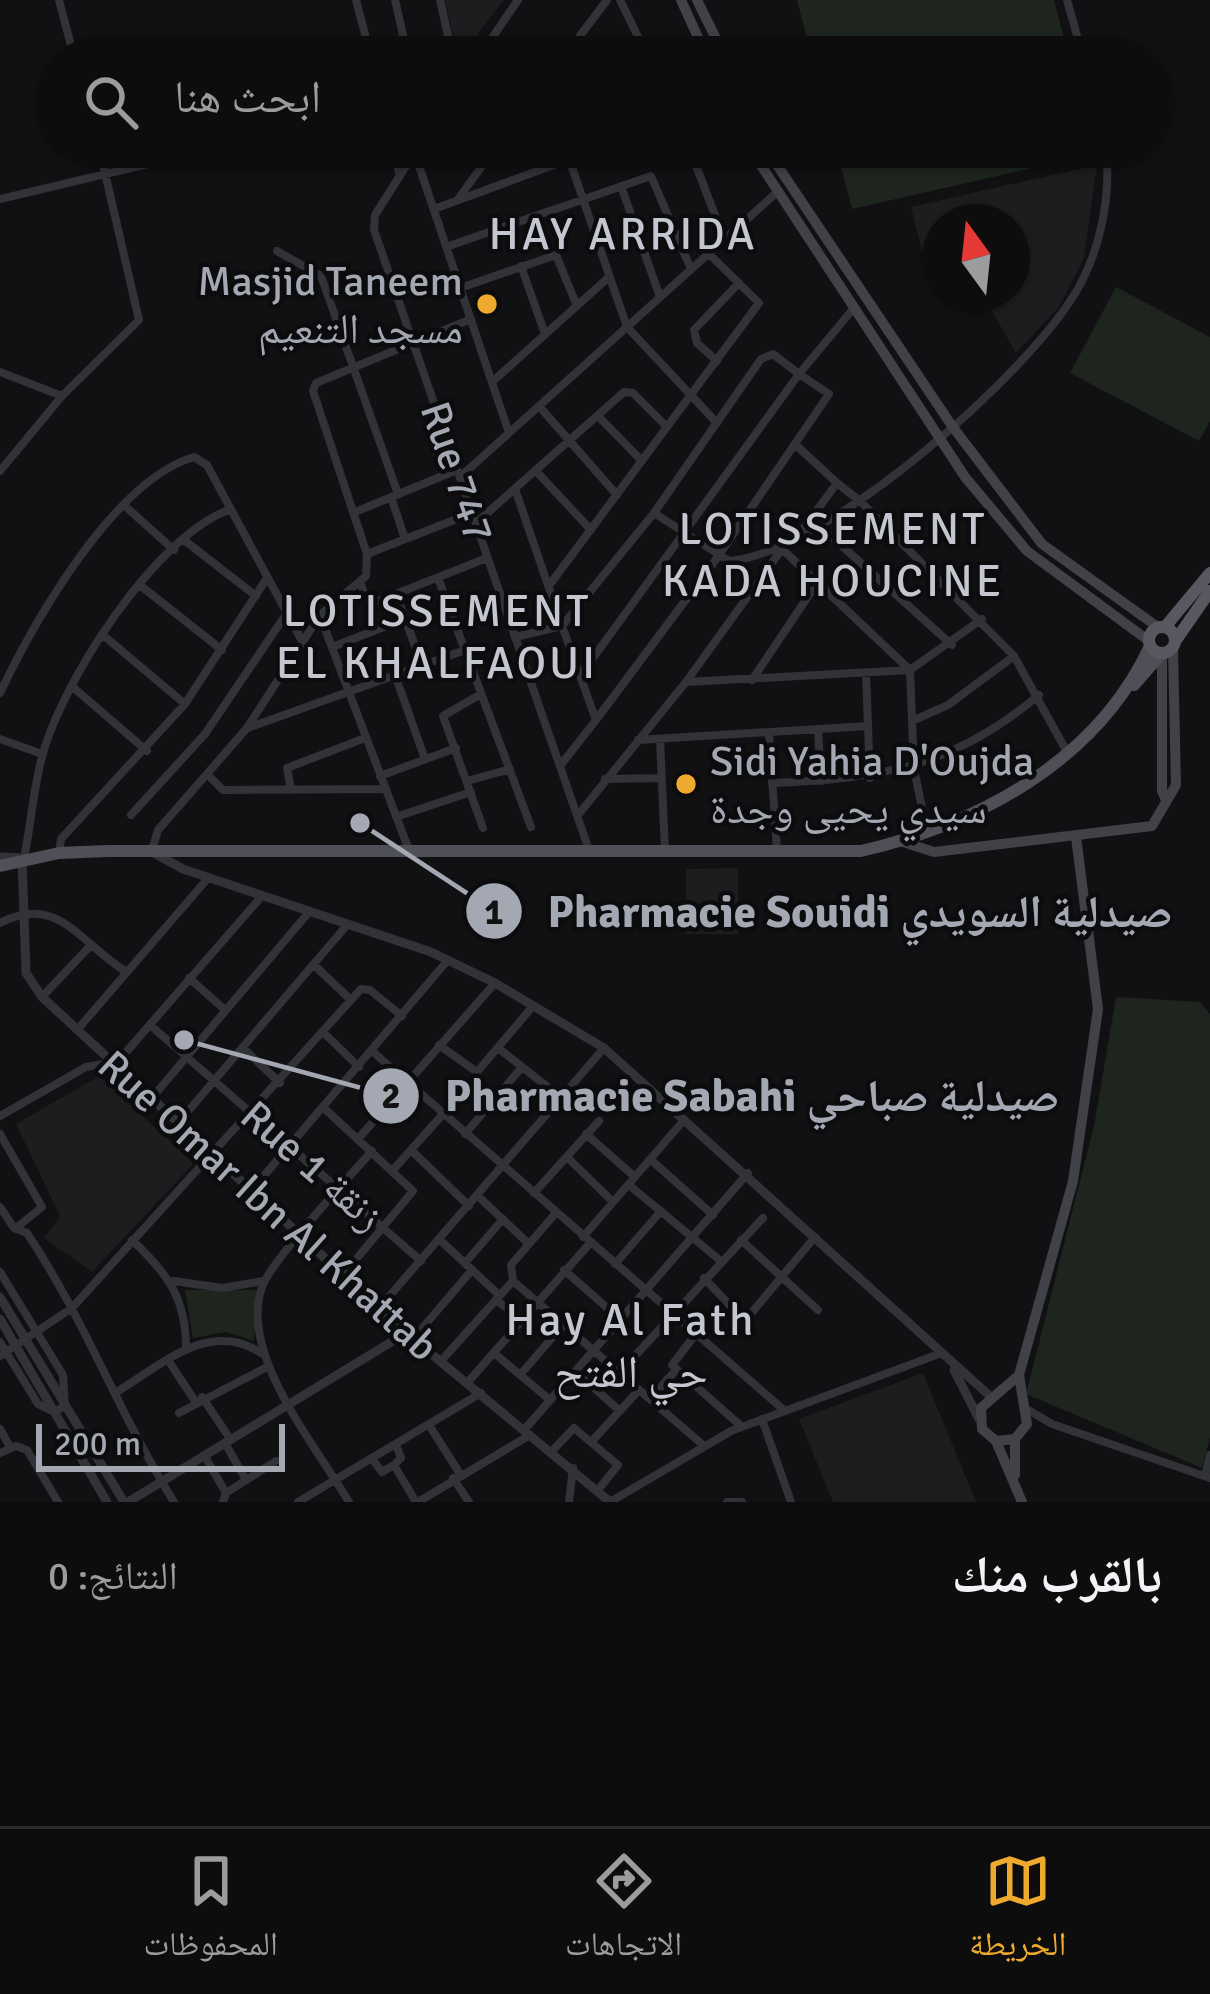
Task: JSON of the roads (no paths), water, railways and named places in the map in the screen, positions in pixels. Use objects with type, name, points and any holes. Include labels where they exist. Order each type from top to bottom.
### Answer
[{"type":"highway","points":[[1162,647],[1162,627],[1210,573]]},
{"type":"highway","points":[[1162,647],[1210,591]]},
{"type":"highway","points":[[1162,627],[1162,647]]},
{"type":"main road","points":[[681,0],[697,36]]},
{"type":"main road","points":[[697,0],[715,36]]},
{"type":"main road","points":[[761,168],[940,438],[1027,551],[1162,647],[1168,700],[1162,791],[1166,800],[1158,820],[1146,829],[934,852],[903,842]]},
{"type":"main road","points":[[779,168],[952,426],[1042,544],[1162,627]]},
{"type":"main road","points":[[0,862],[58,853],[214,851],[837,854],[903,842],[993,806],[1068,753],[1162,647]]},
{"type":"main road","points":[[1015,1478],[1023,1405],[1019,1375],[1072,1181],[1098,1009],[1076,837]]},
{"type":"main road","points":[[1019,1375],[995,1396],[980,1420],[1015,1478],[1022,1502]]},
{"type":"main road","points":[[995,1396],[1023,1405]]},
{"type":"main road","points":[[996,1441],[1020,1434]]},
{"type":"street","points":[[59,0],[68,36]]},
{"type":"street","points":[[356,0],[365,36]]},
{"type":"street","points":[[395,0],[403,36]]},
{"type":"street","points":[[440,0],[448,36]]},
{"type":"street","points":[[494,36],[518,0]]},
{"type":"street","points":[[580,36],[607,0]]},
{"type":"street","points":[[620,0],[638,36]]},
{"type":"street","points":[[1067,0],[1077,36]]},
{"type":"street","points":[[0,471],[62,396],[139,320],[105,168]]},
{"type":"street","points":[[0,200],[128,168]]},
{"type":"street","points":[[397,168],[399,175]]},
{"type":"street","points":[[399,175],[404,168]]},
{"type":"street","points":[[421,168],[509,433]]},
{"type":"street","points":[[457,200],[481,168]]},
{"type":"street","points":[[434,209],[544,168]]},
{"type":"street","points":[[572,168],[627,327],[717,423]]},
{"type":"street","points":[[697,168],[724,239]]},
{"type":"street","points":[[654,513],[717,558],[750,559],[782,549],[862,502],[940,438],[1028,351],[1080,286],[1104,211],[1105,168]]},
{"type":"street","name":"Rue 747","points":[[399,175],[375,215],[374,230],[589,850]]},
{"type":"street","points":[[446,247],[651,176],[657,179],[691,268]]},
{"type":"street","points":[[621,186],[660,297]]},
{"type":"street","points":[[355,512],[458,474],[776,193]]},
{"type":"street","points":[[277,251],[321,277],[395,496],[405,539]]},
{"type":"street","points":[[550,584],[759,303],[708,253]]},
{"type":"street","points":[[460,288],[559,256],[577,306]]},
{"type":"street","points":[[521,266],[545,334]]},
{"type":"street","points":[[492,382],[609,277]]},
{"type":"street","points":[[716,361],[698,343],[694,331],[739,283]]},
{"type":"street","points":[[580,676],[799,374],[853,309]]},
{"type":"street","points":[[471,319],[320,379],[314,391],[355,512],[369,571],[320,615],[247,728],[158,830],[152,852],[166,863],[448,960],[604,1048],[748,1172],[951,1366],[995,1396]]},
{"type":"street","points":[[515,637],[562,626],[654,513],[768,353],[832,398],[560,766]]},
{"type":"street","points":[[0,372],[62,396]]},
{"type":"street","points":[[367,554],[474,518],[630,391],[667,427]]},
{"type":"street","points":[[539,406],[617,495]]},
{"type":"street","points":[[598,416],[642,461]]},
{"type":"street","points":[[797,446],[982,619],[1014,656],[1068,753]]},
{"type":"street","points":[[0,693],[49,595],[158,473],[194,457],[204,460],[302,641]]},
{"type":"street","points":[[536,470],[591,530]]},
{"type":"street","points":[[796,539],[837,483]]},
{"type":"street","points":[[515,489],[596,720]]},
{"type":"street","points":[[126,507],[174,550]]},
{"type":"street","points":[[90,946],[42,997],[26,973],[23,858],[42,754],[103,635],[202,521],[231,509]]},
{"type":"street","points":[[821,527],[952,645]]},
{"type":"street","points":[[184,539],[256,596]]},
{"type":"street","points":[[782,549],[910,670],[914,769],[928,834]]},
{"type":"street","points":[[577,816],[686,682],[782,549]]},
{"type":"street","points":[[368,605],[488,558]]},
{"type":"street","points":[[58,853],[62,839],[185,704],[267,578]]},
{"type":"street","points":[[437,578],[531,827]]},
{"type":"street","points":[[361,582],[378,629]]},
{"type":"street","points":[[752,680],[817,583]]},
{"type":"street","points":[[141,586],[222,650]]},
{"type":"street","points":[[395,594],[422,665]]},
{"type":"street","points":[[131,815],[205,734],[287,613]]},
{"type":"street","points":[[320,615],[409,850]]},
{"type":"street","points":[[332,647],[405,619]]},
{"type":"street","points":[[686,682],[910,670],[952,645],[982,619]]},
{"type":"street","points":[[103,635],[185,704]]},
{"type":"street","points":[[247,728],[465,650]]},
{"type":"street","points":[[912,721],[948,705],[1014,656]]},
{"type":"street","points":[[866,673],[870,778]]},
{"type":"street","points":[[395,675],[425,760]]},
{"type":"street","points":[[74,688],[147,751]]},
{"type":"street","points":[[481,694],[446,710],[483,828]]},
{"type":"street","points":[[772,783],[870,778],[914,769],[975,742],[1039,695]]},
{"type":"street","points":[[638,740],[868,726]]},
{"type":"street","points":[[818,729],[821,781]]},
{"type":"street","points":[[769,732],[777,851]]},
{"type":"street","points":[[291,790],[286,768],[365,738]]},
{"type":"street","points":[[660,739],[665,851]]},
{"type":"street","points":[[0,740],[42,754]]},
{"type":"street","points":[[380,776],[456,748]]},
{"type":"street","points":[[467,781],[510,770]]},
{"type":"street","points":[[208,776],[223,790],[385,789]]},
{"type":"street","points":[[605,779],[662,778]]},
{"type":"street","points":[[396,817],[471,792]]},
{"type":"street","points":[[78,1029],[209,878],[214,851]]},
{"type":"street","points":[[0,1116],[86,1067],[111,1065],[261,897]]},
{"type":"street","points":[[0,923],[27,910],[49,914],[125,971]]},
{"type":"street","points":[[151,1100],[309,913]]},
{"type":"street","points":[[177,1124],[347,925]]},
{"type":"street","points":[[251,1191],[448,960]]},
{"type":"street","points":[[314,965],[351,1000]]},
{"type":"street","points":[[189,978],[224,1009]]},
{"type":"street","points":[[358,1139],[494,982]]},
{"type":"street","points":[[12,1349],[72,1308],[254,1113],[362,988],[402,1016]]},
{"type":"street","name":"Rue Omar Ibn Al Khattab","points":[[42,997],[410,1336],[610,1502]]},
{"type":"street","points":[[440,1046],[474,1073],[533,1006]]},
{"type":"street","name":"Rue 1 زنقة","points":[[150,1025],[421,1261]]},
{"type":"street","points":[[324,1033],[359,1067]]},
{"type":"street","points":[[243,1048],[280,1083]]},
{"type":"street","points":[[498,1048],[563,1099]]},
{"type":"street","points":[[379,1308],[604,1048]]},
{"type":"street","points":[[86,1067],[97,1050]]},
{"type":"street","points":[[372,1051],[784,1411]]},
{"type":"street","points":[[465,1134],[522,1067]]},
{"type":"street","points":[[324,1108],[413,1191],[343,1275]]},
{"type":"street","points":[[393,1170],[443,1114]]},
{"type":"street","points":[[468,1382],[537,1304],[686,1117]]},
{"type":"street","points":[[534,1193],[599,1121]]},
{"type":"street","points":[[0,1134],[42,1207],[14,1228]]},
{"type":"street","points":[[586,1135],[662,1211],[722,1262]]},
{"type":"street","points":[[411,1150],[469,1206]]},
{"type":"street","points":[[349,1502],[262,1354],[256,1325],[263,1281],[372,1151]]},
{"type":"street","points":[[567,1157],[614,1202]]},
{"type":"street","points":[[650,1159],[713,1215]]},
{"type":"street","points":[[394,1465],[417,1502],[528,1432],[550,1400],[748,1172]]},
{"type":"street","points":[[478,1197],[529,1244]]},
{"type":"street","points":[[0,1207],[14,1228],[27,1233],[72,1308],[118,1408],[174,1502]]},
{"type":"street","points":[[614,1264],[662,1211]]},
{"type":"street","points":[[555,1214],[509,1269],[513,1281],[703,1445]]},
{"type":"street","points":[[620,1372],[763,1218]]},
{"type":"street","points":[[0,1342],[65,1406],[126,1502],[410,1336],[502,1220]]},
{"type":"street","points":[[704,1278],[745,1318],[815,1237]]},
{"type":"street","points":[[132,1240],[172,1280],[185,1315],[186,1348]]},
{"type":"street","points":[[440,1240],[523,1320]]},
{"type":"street","points":[[742,1240],[818,1310]]},
{"type":"street","points":[[564,1270],[620,1319]]},
{"type":"street","points":[[0,1272],[66,1384],[65,1406]]},
{"type":"street","points":[[172,1280],[214,1288],[263,1281]]},
{"type":"street","points":[[441,1361],[513,1281]]},
{"type":"street","points":[[0,1297],[12,1349]]},
{"type":"street","points":[[0,1319],[12,1349],[107,1502]]},
{"type":"street","points":[[520,1375],[564,1324]]},
{"type":"street","points":[[695,1335],[672,1361],[676,1370],[741,1426]]},
{"type":"street","points":[[115,1393],[186,1348],[225,1340],[262,1354]]},
{"type":"street","points":[[494,1353],[550,1400]]},
{"type":"street","points":[[610,1502],[741,1426],[940,1354]]},
{"type":"street","points":[[168,1360],[228,1442],[246,1480]]},
{"type":"street","points":[[179,1413],[269,1366]]},
{"type":"street","points":[[951,1366],[980,1420]]},
{"type":"street","points":[[650,1399],[676,1370]]},
{"type":"street","points":[[575,1371],[620,1411]]},
{"type":"street","points":[[593,1440],[639,1390]]},
{"type":"street","points":[[298,1502],[481,1394]]},
{"type":"street","points":[[1023,1405],[1052,1424],[1207,1477],[1210,1456]]},
{"type":"street","points":[[54,1412],[65,1406]]},
{"type":"street","points":[[762,1419],[791,1502]]},
{"type":"street","points":[[1020,1434],[1052,1424]]},
{"type":"street","points":[[429,1425],[469,1502]]},
{"type":"street","points":[[552,1451],[574,1428],[593,1440],[618,1465],[598,1490]]},
{"type":"street","points":[[0,1429],[10,1447]]},
{"type":"street","points":[[372,1459],[382,1472],[394,1465],[401,1458],[396,1445]]},
{"type":"street","points":[[0,1454],[10,1447],[27,1450],[58,1502]]},
{"type":"street","points":[[204,1455],[225,1498],[276,1461]]},
{"type":"street","points":[[568,1502],[573,1468]]},
{"type":"street","points":[[728,1502],[742,1502]]},
{"type":"place","name":"Masjid Taneem مسجد التنعيم","points":[[487,304]]},
{"type":"place","name":"Sidi Yahia D'Oujda سيدي يحيى وجدة","points":[[686,784]]},
{"type":"place","name":"Pharmacie Souidi صيدلية السويدي","points":[[360,823]]},
{"type":"place","name":"Pharmacie Sabahi صيدلية صباحي","points":[[184,1040]]},
{"type":"district","name":"HAY ARRIDA","points":[[623,233]]},
{"type":"district","name":"LOTISSEMENT KADA HOUCINE","points":[[833,554]]},
{"type":"district","name":"LOTISSEMENT EL KHALFAOUI","points":[[437,636]]},
{"type":"district","name":"Hay Al Fath حي الفتح","points":[[631,1345]]}]
